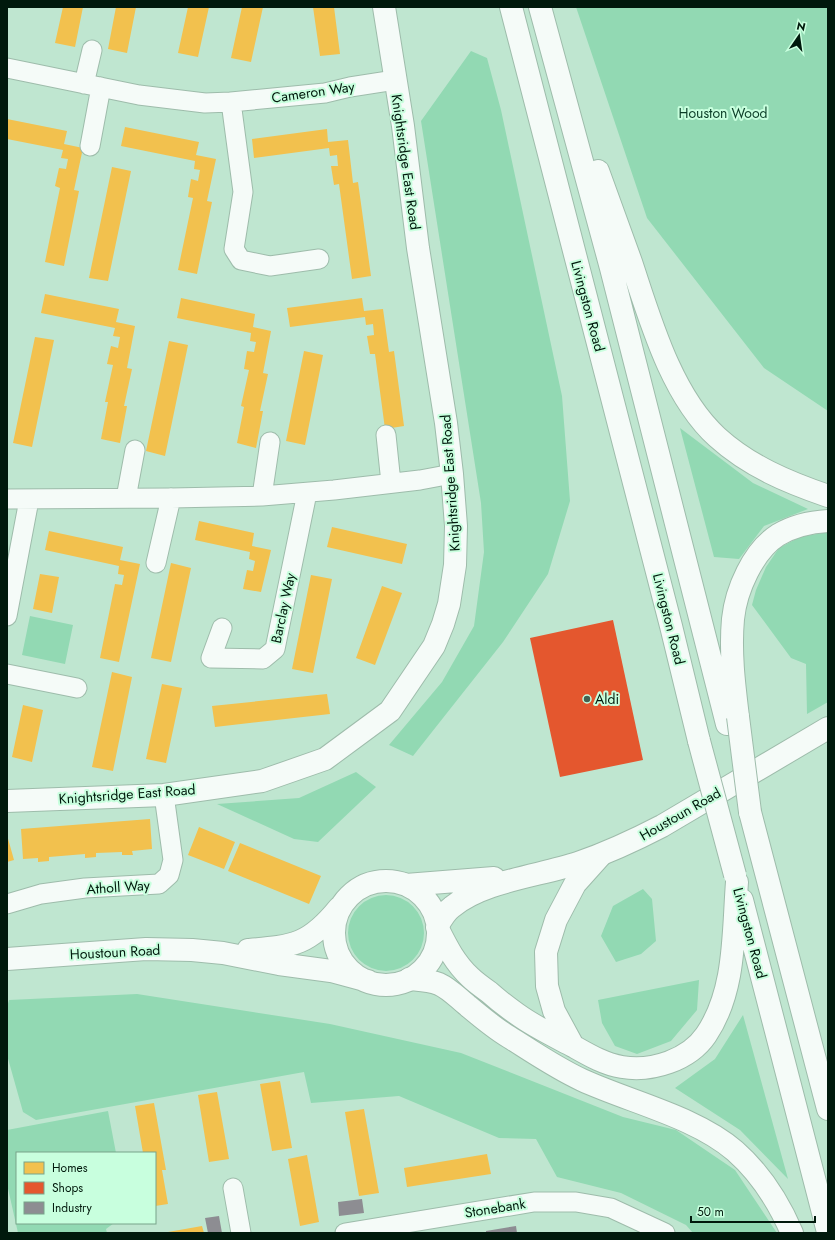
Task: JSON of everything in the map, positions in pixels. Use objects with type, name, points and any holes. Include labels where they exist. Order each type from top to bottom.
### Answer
[{"type":"main road","name":"Knightsridge East Road","points":[[7,801],[164,795],[262,781],[325,759],[390,711],[434,646],[449,604],[455,565],[456,544],[452,474],[446,423],[418,248],[403,126],[384,7]]},
{"type":"main road","name":"Livingston Road","points":[[511,7],[671,626],[699,741],[828,1232]]},
{"type":"main road","points":[[540,7],[628,254],[648,316],[680,388],[695,412],[716,436],[733,451],[772,474],[828,496]]},
{"type":"main road","points":[[540,7],[732,720],[750,812],[828,1109]]},
{"type":"main road","points":[[732,720],[734,680],[732,635],[733,617],[737,600],[752,563],[763,548],[778,535],[813,522],[828,521]]},
{"type":"main road","name":"Houstoun Road","points":[[437,928],[451,907],[475,892],[577,863],[637,839],[662,826],[828,728]]},
{"type":"main road","points":[[573,1046],[554,1011],[547,986],[546,952],[556,920],[575,884],[601,854]]},
{"type":"main road","name":"Houstoun Road","points":[[406,885],[477,879],[522,878]]},
{"type":"main road","points":[[437,928],[436,944],[431,959],[421,971],[409,979],[396,984],[381,985],[368,982],[354,974],[344,963],[336,950],[334,935],[335,920],[341,906],[351,894],[366,885],[383,881],[406,885],[418,892],[427,902],[434,914],[437,928],[452,958],[470,977],[517,1014],[539,1028],[601,1062],[622,1067],[643,1068],[667,1062],[679,1057],[695,1047],[705,1036],[714,1021],[724,996],[730,975],[736,879]]},
{"type":"main road","name":"Houstoun Road","points":[[7,959],[146,949],[223,952],[277,948],[302,941],[313,935],[326,924],[341,906]]},
{"type":"main road","name":"Houstoun Road","points":[[223,952],[279,964],[331,971],[368,982]]},
{"type":"main road","points":[[409,979],[438,984],[449,990],[504,1034],[542,1059],[582,1080],[677,1118],[710,1133],[735,1151],[759,1175],[792,1233]]},
{"type":"street","points":[[90,146],[93,85],[92,50]]},
{"type":"street","name":"Cameron Way","points":[[7,68],[139,95],[206,102],[231,102],[325,93],[350,87],[395,80]]},
{"type":"street","points":[[231,102],[243,192],[234,249],[241,260],[270,266],[319,259]]},
{"type":"street","points":[[386,435],[391,483]]},
{"type":"street","points":[[262,496],[270,442]]},
{"type":"street","points":[[126,498],[135,450]]},
{"type":"street","points":[[7,499],[29,500],[262,496],[307,493],[420,480],[452,474]]},
{"type":"street","name":"Barclay Way","points":[[222,628],[211,658],[263,659],[275,649],[307,493]]},
{"type":"street","points":[[156,564],[171,498]]},
{"type":"street","points":[[7,616],[29,500]]},
{"type":"street","points":[[7,674],[77,688]]},
{"type":"street","name":"Atholl Way","points":[[7,904],[41,894],[85,888],[159,884],[169,875],[173,860],[164,795]]},
{"type":"street","points":[[233,1188],[240,1233]]},
{"type":"street","name":"Stonebank","points":[[345,1233],[534,1202],[576,1202],[611,1208],[639,1227],[665,1233]]},
{"type":"green space","name":"Houston Wood","points":[[576,7],[828,7],[828,411],[764,368],[647,218]]},
{"type":"green space","points":[[471,51],[487,58],[501,110],[562,396],[570,501],[548,574],[503,642],[413,756],[389,745],[442,682],[474,626],[484,552],[481,503],[421,121]]},
{"type":"green space","points":[[680,428],[753,483],[808,509],[764,526],[739,559],[714,557]]},
{"type":"green space","points":[[828,532],[828,702],[807,714],[806,664],[791,658],[752,605],[756,590],[766,567],[779,548],[800,537]]},
{"type":"green space","points":[[30,616],[73,625],[65,664],[22,655]]},
{"type":"green space","points":[[356,772],[376,787],[318,842],[294,839],[217,804],[299,798]]},
{"type":"green space","points":[[643,889],[652,899],[656,941],[641,954],[616,962],[601,936],[613,906]]},
{"type":"green space","points":[[386,895],[400,898],[413,906],[421,919],[424,933],[421,947],[413,960],[400,968],[386,971],[372,968],[359,960],[351,947],[348,933],[351,919],[359,906],[372,898]]},
{"type":"green space","points":[[699,980],[697,1010],[671,1041],[637,1054],[615,1046],[602,1023],[598,1000]]},
{"type":"green space","points":[[137,994],[330,1024],[461,1053],[623,1117],[676,1130],[735,1170],[777,1233],[693,1233],[686,1225],[621,1193],[557,1177],[536,1139],[499,1138],[399,1096],[311,1103],[304,1072],[36,1120],[23,1112],[7,1055],[7,1007],[9,1000]]},
{"type":"green space","points":[[743,1015],[788,1179],[740,1130],[675,1088],[715,1059]]},
{"type":"green space","points":[[108,1111],[116,1152],[16,1152],[16,1224],[113,1224],[106,1229],[107,1233],[18,1233],[7,1184],[7,1130]]},
{"type":"building: Homes","points":[[63,7],[83,7],[75,47],[55,43]]},
{"type":"building: Homes","points":[[116,7],[136,7],[127,53],[108,49]]},
{"type":"building: Homes","points":[[188,7],[209,7],[198,57],[178,53]]},
{"type":"building: Homes","points":[[242,7],[263,7],[251,62],[231,58]]},
{"type":"building: Homes","points":[[313,7],[334,7],[340,54],[320,56]]},
{"type":"building: Homes","points":[[7,119],[67,131],[64,144],[83,148],[74,190],[79,191],[64,266],[45,262],[60,188],[55,186],[59,168],[66,169],[68,159],[61,158],[63,150],[7,139]]},
{"type":"building: Homes","points":[[125,127],[199,142],[196,155],[216,159],[207,201],[212,202],[197,274],[178,270],[193,198],[188,197],[191,179],[198,181],[200,170],[194,169],[195,161],[121,146]]},
{"type":"building: Homes","points":[[327,129],[328,142],[348,140],[353,183],[358,182],[371,276],[352,279],[339,184],[334,185],[331,166],[338,166],[337,155],[330,156],[329,148],[254,158],[252,139]]},
{"type":"building: Homes","points":[[112,167],[131,171],[108,281],[89,278]]},
{"type":"building: Homes","points":[[45,294],[119,309],[116,322],[135,326],[127,368],[132,369],[124,406],[127,406],[120,443],[101,439],[108,402],[105,402],[113,365],[107,364],[111,346],[118,348],[120,337],[113,336],[115,328],[41,313]]},
{"type":"building: Homes","points":[[181,298],[255,314],[253,327],[271,331],[263,373],[268,374],[260,411],[263,411],[256,448],[237,443],[244,407],[241,406],[249,370],[244,369],[247,351],[254,352],[256,342],[250,341],[251,333],[177,318]]},
{"type":"building: Homes","points":[[362,298],[364,311],[383,309],[389,352],[394,351],[404,426],[385,429],[375,354],[370,354],[367,336],[374,335],[373,324],[366,325],[365,317],[290,327],[287,308]]},
{"type":"building: Homes","points":[[35,337],[54,340],[32,447],[13,443]]},
{"type":"building: Homes","points":[[169,341],[188,345],[165,456],[146,451]]},
{"type":"building: Homes","points":[[304,351],[323,355],[305,445],[286,441]]},
{"type":"building: Homes","points":[[199,521],[254,533],[252,546],[271,550],[261,592],[243,589],[247,570],[253,571],[255,561],[249,559],[250,552],[195,540]]},
{"type":"building: Homes","points":[[332,527],[407,544],[402,564],[327,547]]},
{"type":"building: Homes","points":[[49,531],[123,547],[120,560],[140,564],[119,662],[100,658],[115,584],[122,585],[124,575],[118,574],[119,566],[45,550]]},
{"type":"building: Homes","points":[[171,563],[191,568],[171,662],[151,658]]},
{"type":"building: Homes","points":[[40,574],[59,577],[52,613],[33,609]]},
{"type":"building: Homes","points":[[311,575],[332,579],[313,673],[292,669]]},
{"type":"building: Homes","points":[[382,586],[402,593],[375,665],[356,658]]},
{"type":"building: Homes","points":[[112,672],[132,677],[113,771],[92,767]]},
{"type":"building: Homes","points":[[162,684],[182,688],[166,763],[146,759]]},
{"type":"building: Homes","points":[[327,694],[330,714],[215,727],[212,706]]},
{"type":"building: Homes","points":[[23,705],[43,710],[32,762],[12,757]]},
{"type":"building: Homes","points":[[150,819],[152,849],[132,851],[133,855],[122,855],[122,852],[96,853],[96,857],[85,858],[85,854],[49,857],[49,861],[38,862],[38,858],[23,859],[21,829]]},
{"type":"building: Homes","points":[[199,827],[235,842],[224,869],[188,855]]},
{"type":"building: Homes","points":[[7,835],[14,860],[7,862]]},
{"type":"building: Homes","points":[[240,843],[321,876],[309,904],[228,871]]},
{"type":"building: Homes","points":[[280,1081],[292,1148],[272,1151],[260,1084]]},
{"type":"building: Homes","points":[[217,1092],[229,1159],[209,1162],[198,1095]]},
{"type":"building: Homes","points":[[154,1103],[166,1170],[162,1170],[168,1204],[156,1206],[156,1152],[143,1152],[135,1106]]},
{"type":"building: Homes","points":[[364,1109],[379,1193],[359,1196],[345,1112]]},
{"type":"building: Homes","points":[[487,1154],[491,1174],[407,1187],[404,1168]]},
{"type":"building: Homes","points":[[307,1155],[319,1222],[300,1226],[288,1159]]},
{"type":"building: Homes","points":[[202,1226],[204,1233],[168,1233],[168,1232]]},
{"type":"building: Shops","name":"Aldi","points":[[613,620],[643,760],[560,777],[530,638]]},
{"type":"building: Industry","points":[[362,1199],[364,1213],[339,1216],[338,1202]]},
{"type":"building: Industry","points":[[219,1216],[222,1233],[208,1233],[205,1218]]},
{"type":"building: Industry","points":[[516,1226],[517,1233],[486,1233],[486,1231]]},
{"type":"place","name":"Aldi","points":[[587,699]]}]
